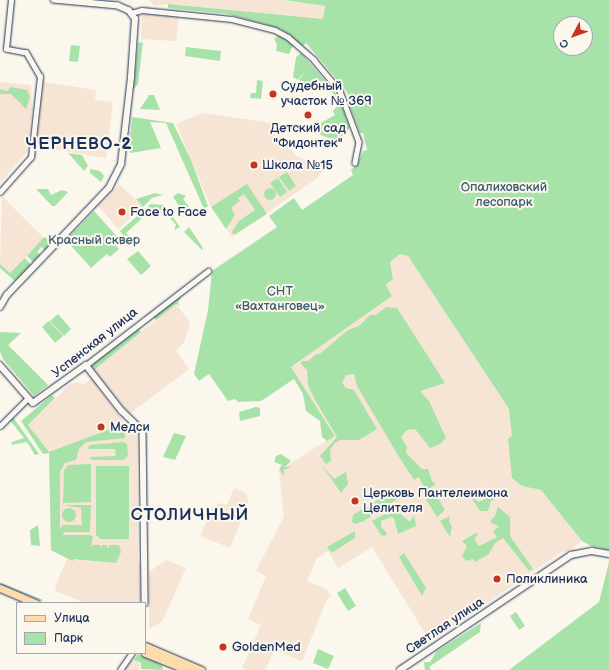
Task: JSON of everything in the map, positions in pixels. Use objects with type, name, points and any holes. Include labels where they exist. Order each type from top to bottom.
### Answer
[{"type":"main road","points":[[0,588],[34,602]]},
{"type":"main road","points":[[0,592],[24,602]]},
{"type":"main road","points":[[146,646],[201,670]]},
{"type":"main road","points":[[146,653],[187,670]]},
{"type":"street","points":[[0,192],[31,157],[40,77],[26,53],[6,49],[11,0]]},
{"type":"street","points":[[0,307],[4,299],[103,194],[116,177],[122,152],[136,25],[131,14],[118,6],[54,0]]},
{"type":"street","points":[[131,14],[142,10],[232,19],[277,30],[288,37],[318,63],[340,91],[359,142],[355,163]]},
{"type":"street","name":"Успенская улица","points":[[27,399],[32,403],[36,402],[208,271]]},
{"type":"street","points":[[0,365],[27,399],[0,426]]},
{"type":"street","points":[[86,365],[122,411],[144,434],[145,602]]},
{"type":"street","name":"Светлая улица","points":[[400,670],[571,555],[592,551],[609,554]]},
{"type":"street","points":[[120,670],[131,654]]},
{"type":"shaded area","points":[[150,0],[284,0],[325,6],[323,19],[168,4],[154,6]]},
{"type":"shaded area","points":[[147,13],[179,16],[176,41],[141,39],[142,16]]},
{"type":"shaded area","points":[[0,82],[31,85],[32,110],[27,152],[0,183]]},
{"type":"shaded area","points":[[43,82],[96,90],[95,100],[113,102],[106,158],[35,146]]},
{"type":"shaded area","name":"Школа №15","points":[[202,113],[271,123],[295,155],[324,170],[316,179],[232,237],[211,207],[176,124]]},
{"type":"shaded area","points":[[119,184],[143,207],[118,229],[98,206]]},
{"type":"shaded area","points":[[2,196],[44,238],[10,274],[0,264]]},
{"type":"shaded area","points":[[400,254],[408,256],[509,409],[522,486],[541,490],[582,541],[570,550],[560,553],[452,627],[447,620],[425,633],[372,547],[338,568],[328,551],[317,558],[307,581],[326,589],[331,596],[327,599],[302,661],[274,650],[265,670],[247,670],[242,668],[261,625],[248,619],[266,576],[256,571],[284,516],[279,471],[335,435],[291,367],[392,296],[386,285],[393,279],[390,262]]},
{"type":"shaded area","points":[[176,304],[190,322],[184,343],[176,350],[189,369],[129,414],[94,370]]},
{"type":"shaded area","points":[[92,378],[125,424],[129,422],[137,433],[138,561],[142,568],[142,602],[83,602],[56,591],[55,586],[67,559],[51,550],[49,453],[28,425],[70,384],[78,382],[84,385]]},
{"type":"shaded area","points":[[234,488],[247,494],[248,503],[230,548],[200,536],[212,507],[220,503],[227,505]]},
{"type":"shaded area","points":[[166,560],[186,568],[162,622],[149,629],[149,572]]},
{"type":"shaded area","points":[[125,657],[141,664],[138,670],[118,670]]},
{"type":"green space","name":"Опалиховский лесопарк","points":[[284,0],[609,0],[609,550],[591,546],[582,541],[541,490],[522,486],[512,478],[508,439],[512,436],[509,409],[408,256],[400,254],[390,262],[393,279],[386,285],[392,296],[291,367],[335,436],[327,441],[322,437],[320,421],[306,411],[303,394],[294,379],[261,401],[238,402],[235,399],[228,401],[209,374],[199,381],[194,374],[208,310],[212,271],[277,227],[269,216],[294,198],[302,210],[353,175],[351,170],[358,163],[363,151],[367,150],[363,133],[360,133],[347,99],[350,98],[345,89],[306,43],[303,46],[281,29],[228,14],[168,8],[168,4],[323,19],[325,6]]},
{"type":"green space","points":[[279,35],[293,45],[289,54],[276,51],[277,45],[274,39]]},
{"type":"green space","points":[[143,42],[138,84],[133,90],[138,43]]},
{"type":"green space","points":[[71,45],[80,46],[78,62],[69,61]]},
{"type":"green space","points":[[186,47],[221,51],[220,61],[185,56]]},
{"type":"green space","points":[[301,53],[327,83],[329,82],[339,99],[350,128],[336,141],[304,128],[308,127],[310,129],[335,115],[333,111],[337,106],[326,85],[316,84],[310,88],[299,80],[305,71],[298,80],[293,77],[296,57]]},
{"type":"green space","points":[[257,80],[263,81],[261,99],[250,98],[251,93],[256,93]]},
{"type":"green space","points":[[11,87],[27,90],[30,97],[26,109],[11,94],[0,94],[0,89],[7,91]]},
{"type":"green space","points":[[149,95],[154,95],[160,110],[140,109]]},
{"type":"green space","points":[[132,117],[173,123],[191,160],[208,206],[204,209],[166,123],[150,122],[161,148],[131,153],[129,151]]},
{"type":"green space","points":[[68,153],[82,155],[88,166],[84,171]]},
{"type":"green space","points":[[90,169],[100,171],[104,176],[101,182],[90,173]]},
{"type":"green space","points":[[287,172],[296,186],[289,191],[279,177]]},
{"type":"green space","points":[[278,178],[287,192],[280,197],[270,183]]},
{"type":"green space","points":[[247,184],[267,214],[234,235],[232,232],[239,221],[255,210],[244,194],[238,198],[240,201],[231,208],[235,215],[226,229],[211,207]]},
{"type":"green space","points":[[268,188],[272,188],[276,194],[272,200],[268,200],[264,196],[264,192]]},
{"type":"green space","points":[[36,189],[48,189],[51,195],[62,190],[68,192],[55,206],[52,206]]},
{"type":"green space","points":[[155,193],[163,195],[152,198],[143,207],[136,199]]},
{"type":"green space","points":[[178,193],[186,196],[183,199],[193,212],[187,217],[173,197]]},
{"type":"green space","points":[[151,204],[164,205],[180,227],[174,230],[176,225],[164,211],[161,213],[158,210],[154,213],[151,210],[126,233],[131,238],[134,235],[137,238],[128,242],[120,231]]},
{"type":"green space","name":"Красный сквер","points":[[94,211],[121,241],[116,246],[119,249],[110,257],[107,254],[91,268],[66,240]]},
{"type":"green space","points":[[189,227],[203,248],[202,250],[184,232]]},
{"type":"green space","points":[[44,237],[53,241],[45,250],[41,247],[37,252],[40,255],[33,262],[27,256]]},
{"type":"green space","points":[[138,251],[151,266],[141,275],[127,259]]},
{"type":"green space","points":[[25,258],[31,265],[15,281],[0,268],[0,264],[10,273]]},
{"type":"green space","points":[[182,294],[178,303],[180,306],[176,304],[156,320],[152,316]]},
{"type":"green space","points":[[386,307],[397,308],[445,383],[420,391],[429,401],[446,438],[440,444],[430,448],[415,429],[407,430],[401,437],[407,447],[406,453],[422,469],[428,469],[432,481],[436,484],[426,491],[419,477],[414,480],[399,457],[357,386],[354,374],[346,375],[342,383],[346,388],[354,390],[377,429],[359,440],[340,440],[335,443],[330,450],[331,461],[326,464],[320,456],[337,437],[308,385],[307,370],[301,364],[302,361],[308,361],[315,355],[321,353],[348,330],[359,326],[370,315],[376,315]]},
{"type":"green space","points":[[58,314],[71,329],[64,336],[50,321]]},
{"type":"green space","points":[[49,321],[63,336],[55,343],[42,327]]},
{"type":"green space","points":[[137,327],[141,332],[94,370],[92,367],[95,360]]},
{"type":"green space","points":[[0,332],[21,333],[8,345],[48,385],[34,396],[3,359],[0,352]]},
{"type":"green space","points":[[52,395],[55,398],[28,425],[49,452],[129,422],[132,427],[125,428],[125,438],[86,442],[79,449],[76,460],[65,463],[60,472],[60,529],[63,525],[82,525],[81,508],[63,505],[91,505],[90,532],[64,532],[63,535],[90,535],[93,537],[91,548],[93,545],[100,545],[102,549],[102,545],[106,545],[108,549],[109,545],[119,545],[121,552],[116,563],[74,559],[73,561],[51,550],[49,453],[43,454],[21,421]]},
{"type":"green space","points":[[24,404],[26,405],[13,417],[39,454],[35,455],[27,442],[11,445],[12,442],[24,438],[9,419]]},
{"type":"green space","points":[[256,407],[260,408],[260,416],[240,421],[239,412]]},
{"type":"green space","points":[[174,433],[186,436],[175,460],[163,457]]},
{"type":"green space","points":[[124,442],[127,444],[128,456],[123,460],[92,460],[89,457],[116,456],[115,449],[88,449],[89,445]]},
{"type":"green space","points":[[281,454],[291,461],[285,467],[292,467],[284,470],[284,476],[279,469],[282,465],[274,462],[276,456]]},
{"type":"green space","points":[[91,464],[91,502],[63,503],[64,470],[68,465]]},
{"type":"green space","points":[[321,464],[334,479],[346,472],[348,484],[341,493]]},
{"type":"green space","points":[[96,466],[129,466],[129,539],[100,539],[96,535]]},
{"type":"green space","points":[[397,488],[402,496],[364,521],[355,524],[352,522],[353,515]]},
{"type":"green space","points":[[437,490],[438,498],[445,510],[437,517],[425,498]]},
{"type":"green space","points":[[468,492],[478,502],[483,500],[487,493],[493,495],[495,500],[491,501],[488,511],[480,511]]},
{"type":"green space","points":[[498,507],[510,517],[510,536],[533,569],[529,571],[503,538],[495,543],[489,554],[475,562],[473,559],[466,561],[462,556],[467,546],[462,541],[476,533],[478,534],[474,539],[479,546],[497,537],[493,532],[499,526],[491,523],[491,520],[495,516]]},
{"type":"green space","points":[[69,508],[74,510],[76,515],[74,520],[69,522],[64,520],[62,515],[64,510]]},
{"type":"green space","points":[[395,509],[410,522],[414,515],[416,526],[398,534],[394,518],[391,517],[381,521],[381,527],[387,533],[385,536],[381,535],[372,521]]},
{"type":"green space","points":[[450,516],[449,522],[452,527],[450,537],[440,521]]},
{"type":"green space","points":[[38,525],[40,546],[31,545],[30,530]]},
{"type":"green space","points":[[355,531],[355,538],[333,552],[327,547]]},
{"type":"green space","points":[[404,553],[426,588],[422,596],[399,557]]},
{"type":"green space","points":[[609,562],[609,670],[509,670],[599,602]]},
{"type":"green space","points":[[345,588],[356,606],[348,611],[337,593]]},
{"type":"green space","points":[[516,612],[525,626],[519,630],[510,616]]},
{"type":"green space","points":[[481,623],[480,632],[429,667],[431,670],[425,670],[424,662],[430,662],[437,651]]},
{"type":"green space","points":[[318,649],[334,656],[328,669],[313,663]]},
{"type":"green space","points":[[138,654],[162,665],[163,670],[141,669],[141,663],[134,660]]},
{"type":"waterway","points":[[0,583],[42,600]]},
{"type":"place","name":"Судебный участок № 369","points":[[273,94]]},
{"type":"place","name":"Детский сад \"Фидонтек\"","points":[[308,115]]},
{"type":"place","name":"Школа №15","points":[[254,165]]},
{"type":"place","name":"Face to Face","points":[[122,212]]},
{"type":"place","name":"Медси","points":[[101,427]]},
{"type":"place","name":"Церковь Пантелеимона Целителя","points":[[355,501]]},
{"type":"place","name":"Поликлиника","points":[[497,579]]},
{"type":"place","name":"GoldenMed","points":[[223,647]]},
{"type":"district","name":"ЧЕРНЕВО-2","points":[[79,145]]},
{"type":"district","name":"СТОЛИЧНЫЙ","points":[[190,516]]},
{"type":"park label","name":"СНТ «Вахтанговец»","points":[[280,300]]}]
